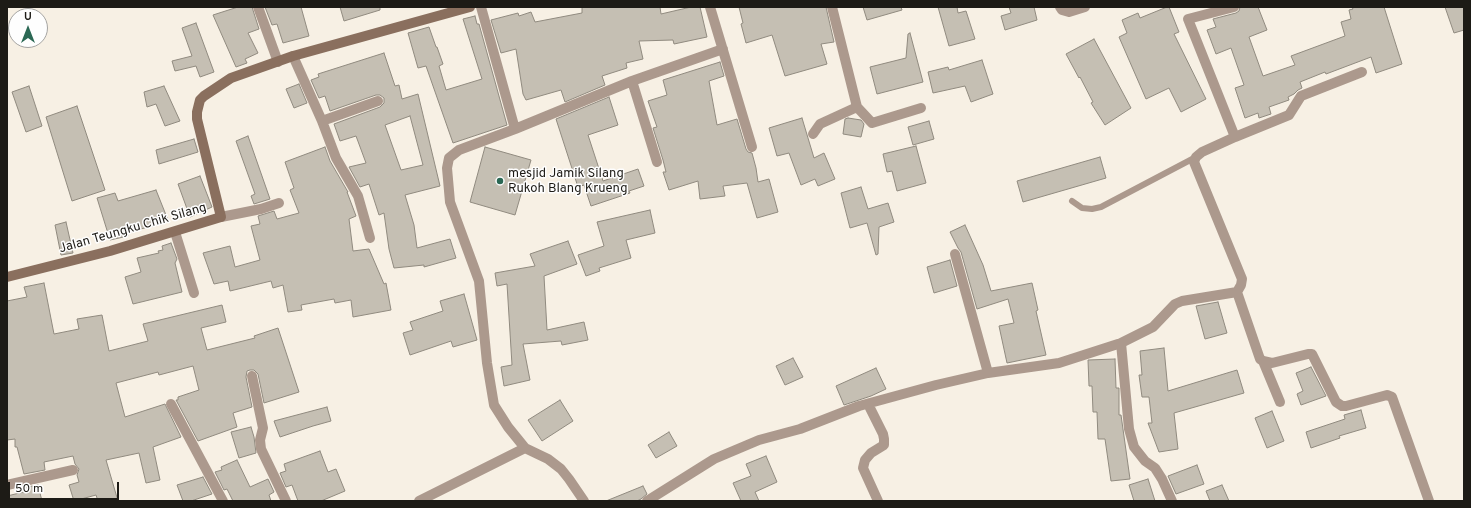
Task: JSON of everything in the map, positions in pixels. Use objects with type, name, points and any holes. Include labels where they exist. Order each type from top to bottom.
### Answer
[{"type":"street","points":[[258,7],[278,62]]},
{"type":"street","name":"Jalan Teungku Chik Silang","points":[[7,277],[110,251],[221,217],[198,119],[200,100],[210,90],[231,78],[293,56],[470,7]]},
{"type":"street","points":[[481,7],[515,129]]},
{"type":"street","points":[[710,7],[752,147]]},
{"type":"street","points":[[832,7],[857,107],[872,123],[921,108]]},
{"type":"street","points":[[1060,7],[1062,10],[1069,12],[1086,7]]},
{"type":"street","points":[[1234,7],[1188,19],[1235,137]]},
{"type":"street","points":[[584,501],[570,479],[561,469],[548,459],[525,448],[508,427],[494,405],[487,363],[479,281],[450,202],[447,168],[450,158],[459,150],[515,129],[632,81],[723,49]]},
{"type":"street","points":[[293,56],[322,121],[336,158],[358,196],[370,238]]},
{"type":"street","points":[[1280,402],[1263,361],[1260,359],[1237,292],[1242,279],[1194,162],[1196,157],[1202,152],[1289,115],[1301,96],[1362,72]]},
{"type":"street","points":[[632,81],[657,162]]},
{"type":"street","points":[[322,121],[378,101]]},
{"type":"street","points":[[813,134],[820,124],[857,107]]},
{"type":"street","points":[[221,217],[261,209],[279,203]]},
{"type":"street","points":[[175,232],[194,293]]},
{"type":"street","points":[[955,254],[988,373]]},
{"type":"street","points":[[647,501],[714,459],[759,440],[800,429],[868,404],[988,373],[1059,363],[1121,343],[1153,327],[1175,304],[1182,301],[1237,292]]},
{"type":"street","points":[[1121,343],[1129,429],[1134,447],[1145,461],[1155,468],[1172,501]]},
{"type":"street","points":[[1263,361],[1272,363],[1312,354],[1336,402],[1342,406],[1387,395],[1392,397],[1429,501]]},
{"type":"street","points":[[252,376],[263,428],[260,440],[261,448],[286,501]]},
{"type":"street","points":[[171,404],[223,501]]},
{"type":"street","points":[[868,404],[884,439],[884,445],[871,453],[865,460],[863,468],[878,501]]},
{"type":"street","points":[[419,501],[525,448]]},
{"type":"street","points":[[7,485],[73,470]]},
{"type":"lane","points":[[1072,201],[1082,208],[1092,209],[1102,207],[1196,157]]},
{"type":"building","points":[[238,7],[252,7],[259,29],[248,33],[258,53],[245,59],[247,63],[236,67],[213,15]]},
{"type":"building","points":[[265,7],[301,7],[309,36],[283,43],[277,24],[272,25]]},
{"type":"building","points":[[340,7],[380,7],[380,10],[344,21]]},
{"type":"building","points":[[582,7],[660,7],[661,14],[691,7],[700,7],[707,37],[674,44],[673,40],[639,41],[643,59],[626,63],[627,68],[602,76],[605,85],[565,102],[561,90],[526,100],[523,94],[516,49],[501,53],[491,20],[518,13],[519,16],[531,12],[535,22],[582,13]]},
{"type":"building","points":[[739,7],[826,7],[834,42],[821,44],[827,64],[785,76],[772,35],[746,43],[741,24],[743,23]]},
{"type":"building","points":[[863,7],[901,7],[902,10],[867,20]]},
{"type":"building","points":[[938,7],[957,7],[958,13],[966,11],[975,39],[949,46]]},
{"type":"building","points":[[1009,7],[1034,7],[1037,20],[1005,30],[1001,16],[1011,13]]},
{"type":"building","points":[[1169,7],[1179,32],[1174,34],[1206,99],[1181,112],[1169,88],[1146,99],[1119,37],[1127,33],[1122,20],[1138,13],[1140,18]]},
{"type":"building","points":[[1240,7],[1258,7],[1267,30],[1249,37],[1263,76],[1295,65],[1291,56],[1345,36],[1341,22],[1351,19],[1349,10],[1353,9],[1352,7],[1384,7],[1402,64],[1376,73],[1371,57],[1326,74],[1325,72],[1300,82],[1302,88],[1288,97],[1289,100],[1269,107],[1271,114],[1259,118],[1258,113],[1245,118],[1235,88],[1244,85],[1231,48],[1216,54],[1207,30],[1216,27],[1213,19],[1236,13],[1239,11]]},
{"type":"building","points":[[1445,7],[1464,7],[1464,30],[1454,33]]},
{"type":"building","points":[[475,16],[477,24],[479,24],[507,125],[453,143],[426,66],[418,68],[408,33],[429,27],[443,64],[439,66],[446,90],[482,79],[463,19]]},
{"type":"building","points":[[196,23],[214,72],[200,77],[196,66],[175,71],[172,61],[192,56],[182,28]]},
{"type":"building","points":[[910,33],[923,82],[877,94],[870,67],[906,58],[908,34]]},
{"type":"building","points":[[1094,39],[1131,108],[1105,125],[1091,103],[1093,102],[1066,54]]},
{"type":"building","points":[[384,53],[395,86],[399,85],[402,99],[418,94],[440,186],[405,195],[414,225],[417,248],[450,239],[456,258],[424,267],[424,265],[394,268],[389,249],[384,213],[379,215],[369,184],[360,187],[349,167],[366,163],[356,136],[340,141],[334,124],[380,107],[384,103],[384,98],[380,95],[376,95],[330,111],[325,96],[319,98],[311,80],[319,77],[318,74]],"holes":[[[410,116],[423,165],[401,170],[385,125]]]},
{"type":"building","points":[[982,60],[993,94],[971,102],[965,86],[933,93],[928,72],[948,67],[949,70]]},
{"type":"building","points":[[720,62],[724,76],[709,81],[717,125],[737,119],[746,149],[748,152],[752,153],[758,182],[769,179],[778,212],[757,218],[747,183],[723,186],[725,196],[700,199],[698,181],[669,190],[663,172],[666,172],[663,160],[653,128],[657,127],[648,101],[667,95],[663,80]]},
{"type":"building","points":[[299,84],[307,103],[294,108],[286,89]]},
{"type":"building","points":[[29,86],[42,126],[26,132],[12,92]]},
{"type":"building","points":[[164,86],[180,121],[165,126],[156,104],[147,107],[144,92]]},
{"type":"building","points":[[609,97],[618,125],[588,135],[603,181],[638,169],[644,186],[629,191],[630,193],[591,206],[584,185],[578,187],[556,119]]},
{"type":"building","points":[[77,106],[105,190],[72,201],[46,117]]},
{"type":"building","points":[[802,118],[814,158],[824,153],[835,179],[818,186],[815,179],[801,185],[789,153],[777,156],[769,128]]},
{"type":"building","points":[[845,119],[861,120],[864,124],[861,137],[843,134]]},
{"type":"building","points":[[929,121],[934,139],[913,145],[908,127]]},
{"type":"building","points":[[248,136],[270,199],[254,204],[251,196],[255,194],[236,141]]},
{"type":"building","points":[[194,139],[198,152],[159,164],[156,150]]},
{"type":"building","points":[[916,146],[926,183],[897,191],[892,171],[887,172],[883,154]]},
{"type":"building","points":[[325,147],[330,161],[348,192],[356,216],[349,219],[353,251],[369,249],[384,284],[386,283],[391,310],[353,317],[351,300],[335,303],[334,299],[301,305],[302,310],[288,312],[283,285],[273,288],[271,281],[230,291],[228,281],[214,284],[203,253],[230,246],[235,267],[260,260],[251,226],[260,224],[258,216],[274,211],[277,219],[299,213],[290,190],[294,188],[285,162]]},
{"type":"building","name":"mesjid Jamik Silang Rukoh Blang Krueng","points":[[485,147],[531,160],[515,215],[470,202]]},
{"type":"building","points":[[1100,157],[1106,178],[1023,202],[1017,181]]},
{"type":"building","points":[[200,176],[212,207],[190,217],[178,184]]},
{"type":"building","points":[[861,187],[868,209],[888,203],[894,222],[879,227],[878,254],[876,255],[867,223],[850,228],[841,193]]},
{"type":"building","points":[[156,190],[168,220],[127,233],[128,236],[110,240],[97,198],[115,193],[118,201]]},
{"type":"building","points":[[650,210],[655,233],[626,240],[631,258],[599,268],[600,271],[586,276],[578,255],[604,246],[597,222]]},
{"type":"building","points":[[66,222],[73,253],[61,255],[55,225]]},
{"type":"building","points":[[965,225],[983,265],[991,291],[1032,283],[1038,310],[1036,311],[1046,355],[1007,363],[999,326],[1014,323],[1008,299],[977,309],[961,252],[950,232]]},
{"type":"building","points":[[568,241],[577,264],[544,276],[547,330],[584,322],[588,340],[562,345],[561,341],[523,344],[530,380],[504,386],[501,367],[512,365],[507,284],[497,286],[495,273],[535,266],[530,254]]},
{"type":"building","points":[[171,243],[177,259],[175,263],[182,292],[133,304],[125,277],[141,272],[137,258],[159,253],[158,251],[163,250],[162,246]]},
{"type":"building","points":[[950,260],[957,286],[934,293],[927,267]]},
{"type":"building","points":[[44,283],[54,334],[79,329],[77,319],[102,315],[109,351],[148,341],[143,324],[222,305],[226,322],[201,328],[207,350],[255,338],[254,336],[278,328],[299,392],[264,403],[258,374],[254,370],[247,371],[246,377],[252,407],[233,413],[237,427],[198,441],[176,400],[178,400],[178,397],[199,390],[193,366],[159,375],[158,372],[116,383],[125,417],[165,404],[181,437],[153,447],[160,480],[146,483],[139,453],[106,460],[118,501],[98,501],[96,495],[74,501],[69,485],[79,482],[77,475],[79,469],[75,464],[73,456],[44,462],[45,470],[24,474],[17,447],[15,447],[15,439],[7,440],[7,301],[27,297],[24,287]]},
{"type":"building","points":[[464,294],[477,340],[453,347],[451,341],[410,355],[403,333],[413,330],[410,322],[443,311],[440,301]]},
{"type":"building","points":[[1218,302],[1227,333],[1205,339],[1196,306]]},
{"type":"building","points":[[1164,348],[1168,391],[1237,370],[1244,393],[1174,413],[1178,449],[1159,452],[1148,423],[1152,423],[1149,397],[1142,397],[1139,375],[1142,375],[1140,351]]},
{"type":"building","points":[[793,358],[803,377],[785,385],[776,366]]},
{"type":"building","points":[[1115,359],[1116,388],[1119,388],[1119,415],[1121,415],[1130,479],[1111,481],[1105,439],[1098,439],[1097,412],[1093,412],[1092,386],[1089,386],[1088,360]]},
{"type":"building","points":[[1311,367],[1326,396],[1301,405],[1297,394],[1303,391],[1296,373]]},
{"type":"building","points":[[876,368],[886,389],[871,396],[844,405],[836,386]]},
{"type":"building","points":[[560,400],[573,421],[542,441],[528,420]]},
{"type":"building","points":[[327,407],[331,421],[280,437],[274,421]]},
{"type":"building","points":[[1361,410],[1366,428],[1339,436],[1340,438],[1311,448],[1306,432],[1345,419],[1344,415]]},
{"type":"building","points":[[1272,411],[1284,441],[1267,448],[1255,418]]},
{"type":"building","points":[[251,427],[256,453],[239,458],[231,432]]},
{"type":"building","points":[[669,432],[677,446],[656,458],[648,445]]},
{"type":"building","points":[[320,451],[328,472],[336,469],[345,491],[321,501],[298,501],[292,485],[286,487],[280,473],[286,471],[284,464]]},
{"type":"building","points":[[766,456],[777,482],[755,492],[759,501],[741,501],[733,483],[751,476],[746,464]]},
{"type":"building","points":[[237,460],[250,487],[268,479],[274,492],[269,495],[271,501],[233,501],[227,489],[224,490],[215,472],[222,470],[221,467]]},
{"type":"building","points":[[1197,465],[1204,484],[1176,494],[1168,476]]},
{"type":"building","points":[[203,477],[212,494],[191,501],[183,501],[177,485]]},
{"type":"building","points":[[1148,479],[1155,501],[1134,501],[1129,485]]},
{"type":"building","points":[[38,485],[42,501],[7,501],[7,496],[28,491],[27,487]]},
{"type":"building","points":[[1222,485],[1229,501],[1210,501],[1206,491]]},
{"type":"building","points":[[643,486],[647,494],[637,501],[606,501]]},
{"type":"place","name":"mesjid Jamik Silang Rukoh Blang Krueng","points":[[500,181]]}]
